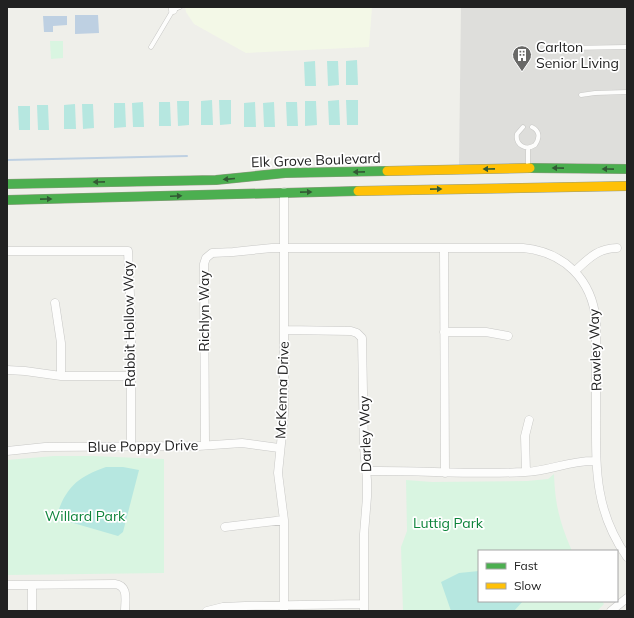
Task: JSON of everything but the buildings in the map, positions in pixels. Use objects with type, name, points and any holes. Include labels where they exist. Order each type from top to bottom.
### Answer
[{"type":"main road","name":"Elk Grove Boulevard","points":[[7,184],[208,180],[285,173],[528,168],[627,169]]},
{"type":"main road","points":[[7,200],[284,192],[627,186]]},
{"type":"street","name":"McKenna Drive","points":[[284,192],[284,414],[278,461],[278,485],[284,520],[284,608]]},
{"type":"street","name":"Richlyn Way","points":[[205,445],[204,264],[206,258],[214,252],[233,252],[260,248],[284,248]]},
{"type":"street","name":"Rawley Way","points":[[284,248],[523,248],[535,249],[551,255],[575,271],[589,292],[596,321],[596,460],[602,507],[613,534],[627,557]]},
{"type":"street","points":[[444,248],[445,473]]},
{"type":"street","points":[[575,271],[595,253],[605,249],[617,248]]},
{"type":"street","name":"Rabbit Hollow Way","points":[[7,251],[128,251],[131,317],[131,446]]},
{"type":"street","points":[[55,303],[61,343],[61,376]]},
{"type":"street","name":"Darley Way","points":[[284,330],[351,331],[358,333],[362,338],[364,447],[367,497],[364,534],[364,608]]},
{"type":"street","points":[[444,332],[486,332],[508,336]]},
{"type":"street","points":[[7,370],[25,370],[61,376],[131,376]]},
{"type":"street","points":[[526,472],[526,436],[528,420]]},
{"type":"street","name":"Blue Poppy Drive","points":[[7,451],[45,447],[205,445],[242,443],[280,448]]},
{"type":"street","points":[[366,471],[445,473],[526,472],[543,470],[572,462],[596,460]]},
{"type":"street","points":[[225,527],[284,520]]},
{"type":"street","points":[[7,585],[120,585],[125,591],[125,611]]},
{"type":"street","points":[[32,585],[32,611]]},
{"type":"street","points":[[610,611],[627,598]]},
{"type":"street","points":[[207,611],[223,607],[245,606],[284,608],[364,608]]},
{"type":"lane","points":[[151,47],[176,8]]},
{"type":"lane","points":[[569,48],[627,47]]},
{"type":"lane","points":[[581,95],[627,92]]},
{"type":"lane","points":[[523,127],[517,134],[517,140],[521,146],[528,148],[535,145],[539,138],[537,131],[532,127]]},
{"type":"lane","points":[[528,148],[528,168]]},
{"type":"shaded area","points":[[185,7],[372,7],[369,47],[246,53],[194,24],[186,12]]},
{"type":"shaded area","points":[[461,7],[627,7],[627,165],[459,165]]},
{"type":"shaded area","points":[[75,15],[98,15],[99,33],[75,34]]},
{"type":"shaded area","points":[[43,16],[67,16],[67,25],[53,26],[53,32],[44,32]]},
{"type":"green space","points":[[50,41],[63,41],[63,58],[51,59]]},
{"type":"green space","points":[[357,60],[358,85],[346,85],[346,61]]},
{"type":"green space","points":[[315,61],[316,86],[305,86],[304,62]]},
{"type":"green space","points":[[327,61],[338,61],[339,85],[328,86]]},
{"type":"green space","points":[[212,100],[213,125],[201,125],[201,101]]},
{"type":"green space","points":[[219,100],[231,100],[231,124],[220,125]]},
{"type":"green space","points":[[339,100],[340,125],[329,125],[328,101]]},
{"type":"green space","points":[[346,100],[358,100],[358,125],[347,125]]},
{"type":"green space","points":[[177,101],[189,101],[189,125],[178,126]]},
{"type":"green space","points":[[305,101],[316,101],[317,125],[305,126]]},
{"type":"green space","points":[[143,102],[144,127],[133,127],[132,103]]},
{"type":"green space","points":[[159,102],[170,102],[171,126],[159,126]]},
{"type":"green space","points":[[255,102],[256,127],[244,127],[244,103]]},
{"type":"green space","points":[[274,102],[275,127],[264,127],[263,103]]},
{"type":"green space","points":[[286,102],[297,102],[298,126],[287,126]]},
{"type":"green space","points":[[114,103],[125,103],[126,127],[114,128]]},
{"type":"green space","points":[[75,104],[76,129],[64,129],[64,105]]},
{"type":"green space","points":[[82,104],[93,104],[94,128],[83,129]]},
{"type":"green space","points":[[37,105],[48,105],[49,130],[38,130]]},
{"type":"green space","points":[[18,106],[30,106],[30,130],[19,130]]},
{"type":"green space","name":"Willard Park","points":[[54,456],[164,459],[164,573],[7,575],[7,460]]},
{"type":"green space","points":[[106,467],[123,467],[139,470],[123,532],[118,536],[56,518],[68,491],[87,475]]},
{"type":"green space","name":"Luttig Park","points":[[554,474],[559,514],[564,532],[572,550],[478,550],[478,602],[603,602],[604,604],[597,611],[403,611],[401,547],[407,531],[406,480],[432,482],[527,481],[548,479]]},
{"type":"green space","points":[[478,571],[478,602],[522,602],[514,611],[451,611],[441,582],[459,573]]},
{"type":"waterway","points":[[7,160],[187,156]]},
{"type":"traffic: fast","points":[[530,168],[627,169]]},
{"type":"traffic: fast","points":[[7,184],[216,180],[285,173],[387,171]]},
{"type":"traffic: fast","points":[[7,200],[358,191]]},
{"type":"traffic: slow","points":[[387,171],[530,168]]},
{"type":"traffic: slow","points":[[358,191],[627,186]]},
{"type":"place","name":"Carlton Senior Living","points":[[522,72]]}]
